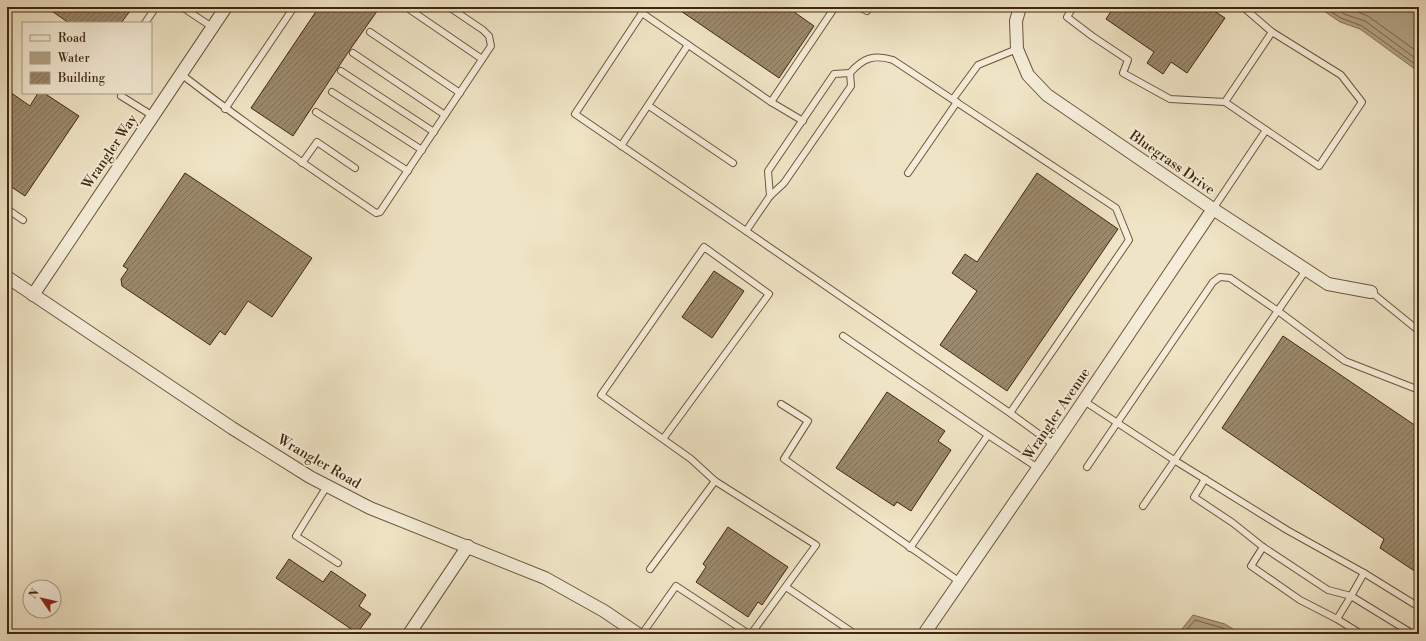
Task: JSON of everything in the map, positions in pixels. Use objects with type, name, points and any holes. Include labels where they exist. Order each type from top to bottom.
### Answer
[{"type":"street","name":"Wrangler Way","points":[[33,295],[226,7]]},
{"type":"street","name":"Bluegrass Drive","points":[[1020,7],[1016,22],[1017,49],[1028,75],[1047,95],[1213,210],[1328,284],[1371,292]]},
{"type":"street","name":"Wrangler Avenue","points":[[924,634],[1213,210]]},
{"type":"street","name":"Wrangler Road","points":[[7,277],[232,428],[310,477],[370,508],[545,578],[604,611],[638,634]]},
{"type":"street","points":[[409,634],[468,546]]},
{"type":"lane","points":[[146,22],[156,7]]},
{"type":"lane","points":[[182,7],[212,27]]},
{"type":"lane","points":[[225,108],[294,7]]},
{"type":"lane","points":[[406,7],[482,59]]},
{"type":"lane","points":[[181,74],[225,108],[302,163],[376,213],[380,212],[491,46],[489,36],[483,30],[449,7]]},
{"type":"lane","points":[[771,102],[835,7]]},
{"type":"lane","points":[[859,7],[867,11]]},
{"type":"lane","points":[[1073,7],[1067,16],[1092,36],[1128,60],[1123,73],[1170,99],[1225,102],[1319,166],[1362,102],[1341,75],[1272,32],[1243,7]]},
{"type":"lane","points":[[803,121],[771,102],[688,45],[642,10],[575,114],[746,230],[1054,445]]},
{"type":"lane","points":[[370,32],[460,92]]},
{"type":"lane","points":[[1225,102],[1272,32]]},
{"type":"lane","points":[[621,146],[649,106],[688,45]]},
{"type":"lane","points":[[908,172],[978,65],[1017,49]]},
{"type":"lane","points":[[353,53],[445,115]]},
{"type":"lane","points":[[770,196],[768,171],[834,74],[850,73],[864,60],[877,57],[894,60],[1116,208],[1129,240],[1010,413]]},
{"type":"lane","points":[[341,71],[434,132]]},
{"type":"lane","points":[[746,230],[770,196],[784,183],[851,86],[850,73]]},
{"type":"lane","points":[[332,92],[422,150]]},
{"type":"lane","points":[[121,96],[153,116]]},
{"type":"lane","points":[[649,106],[733,163]]},
{"type":"lane","points":[[316,112],[408,171]]},
{"type":"lane","points":[[1213,210],[1266,130]]},
{"type":"lane","points":[[302,163],[317,142],[355,168]]},
{"type":"lane","points":[[7,209],[23,220]]},
{"type":"lane","points":[[642,634],[676,586],[750,634],[786,588],[816,545],[715,481],[691,459],[601,395],[704,247],[769,294],[663,439]]},
{"type":"lane","points":[[1143,506],[1306,270]]},
{"type":"lane","points":[[1088,467],[1213,282],[1220,277],[1230,278],[1278,311],[1345,361],[1419,390]]},
{"type":"lane","points":[[1371,292],[1419,331]]},
{"type":"lane","points":[[843,336],[1038,468]]},
{"type":"lane","points":[[1084,401],[1174,460],[1287,530],[1364,573],[1419,607]]},
{"type":"lane","points":[[781,404],[808,421],[784,459],[960,582]]},
{"type":"lane","points":[[910,548],[988,435]]},
{"type":"lane","points":[[1205,479],[1194,497],[1233,523],[1262,548],[1328,590],[1352,596],[1413,634]]},
{"type":"lane","points":[[650,569],[715,481]]},
{"type":"lane","points":[[327,486],[296,536],[338,563]]},
{"type":"lane","points":[[1262,548],[1251,566],[1300,600],[1337,619],[1361,634]]},
{"type":"lane","points":[[1337,619],[1352,596],[1364,573]]},
{"type":"lane","points":[[786,588],[855,634]]},
{"type":"water","points":[[1328,7],[1419,7],[1419,72],[1360,29],[1340,22],[1324,11]]},
{"type":"water","points":[[1193,615],[1225,624],[1241,634],[1178,634]]},
{"type":"building","points":[[46,7],[125,7],[130,11],[122,22],[68,22]]},
{"type":"building","points":[[319,7],[380,7],[293,136],[251,108]]},
{"type":"building","points":[[675,7],[787,7],[814,26],[779,78]]},
{"type":"building","points":[[1114,7],[1208,7],[1225,18],[1187,73],[1171,62],[1163,74],[1147,63],[1154,52],[1106,19]]},
{"type":"building","points":[[7,90],[30,106],[37,94],[46,94],[79,116],[25,196],[7,184]]},
{"type":"building","points":[[185,173],[312,258],[272,317],[248,301],[225,335],[220,331],[210,345],[122,286],[121,279],[128,269],[123,266]]},
{"type":"building","points":[[1037,173],[1118,229],[1007,391],[940,345],[977,291],[952,273],[965,254],[977,262]]},
{"type":"building","points":[[714,271],[744,291],[712,338],[682,317]]},
{"type":"building","points":[[1283,336],[1419,428],[1419,574],[1380,548],[1384,539],[1222,428]]},
{"type":"building","points":[[887,392],[945,431],[938,441],[951,450],[911,511],[897,502],[894,506],[836,468]]},
{"type":"building","points":[[728,527],[788,567],[762,605],[758,602],[748,617],[696,582],[706,567],[703,564]]},
{"type":"building","points":[[289,559],[323,582],[331,571],[366,595],[359,606],[371,614],[357,633],[276,578]]}]
